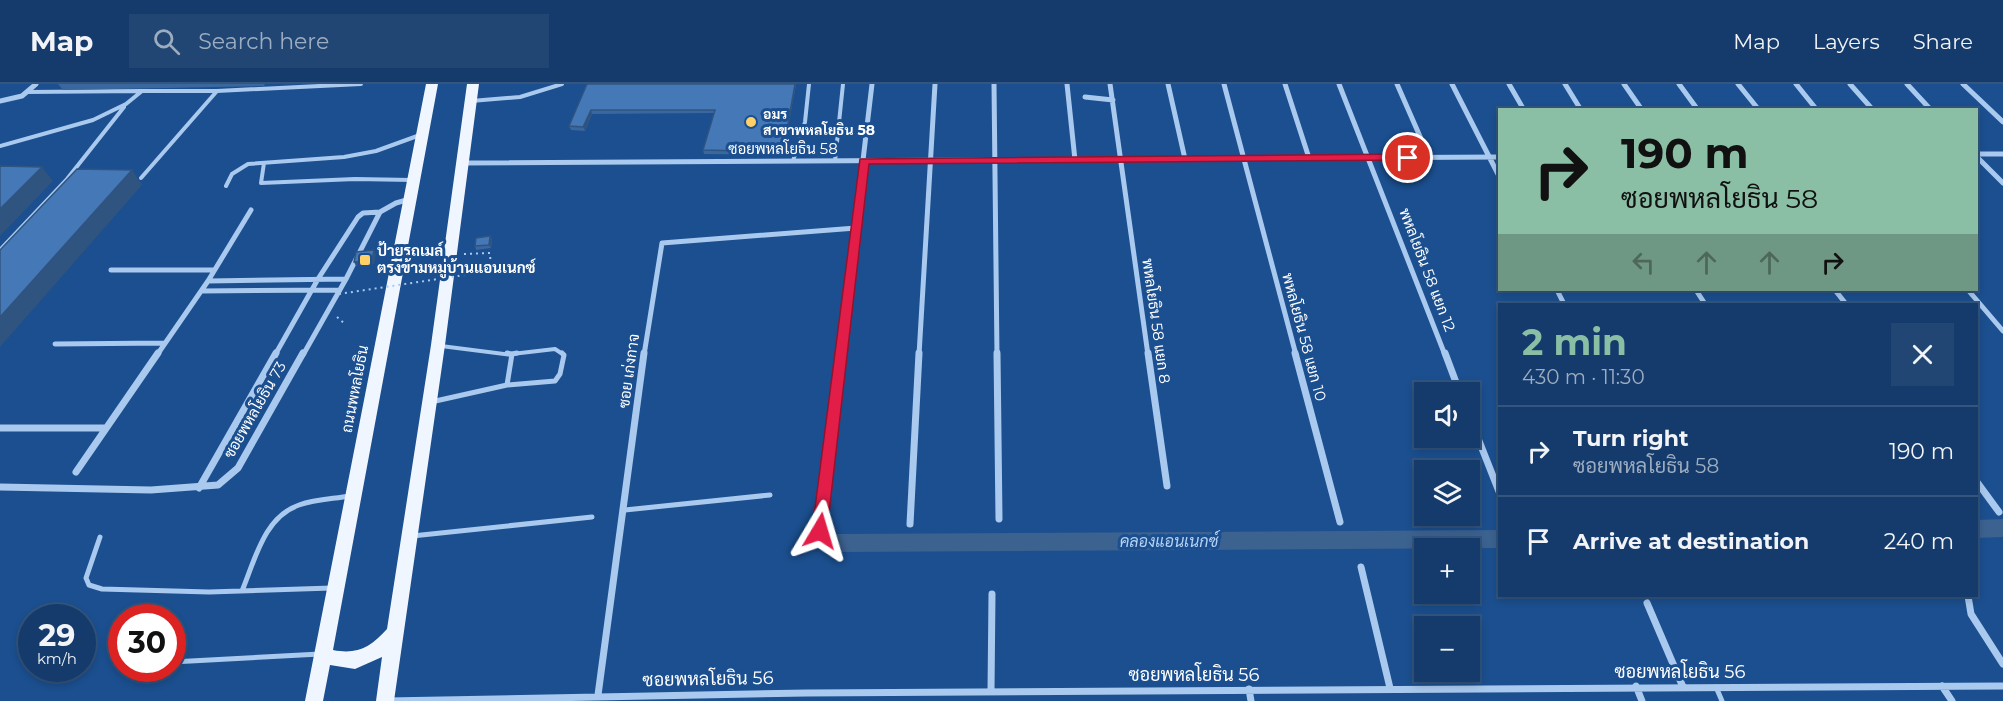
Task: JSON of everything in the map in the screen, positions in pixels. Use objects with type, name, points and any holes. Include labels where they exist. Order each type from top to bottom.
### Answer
[{"type":"main road","name":"ถนนพหลโยธิน","points":[[314,701],[432,84]]},
{"type":"main road","points":[[385,701],[438,345],[473,84]]},
{"type":"main road","points":[[322,654],[341,661],[356,661],[380,651],[396,631]]},
{"type":"street","points":[[0,102],[10,101],[36,84]]},
{"type":"street","points":[[820,531],[872,84]]},
{"type":"street","points":[[910,524],[915,399],[935,84]]},
{"type":"street","points":[[994,84],[999,519]]},
{"type":"street","points":[[1067,84],[1075,160]]},
{"type":"street","name":"พหลโยธิน 58 แยก 8","points":[[1110,84],[1167,486]]},
{"type":"street","points":[[1168,84],[1185,159]]},
{"type":"street","name":"พหลโยธิน 58 แยก 10","points":[[1224,84],[1340,522]]},
{"type":"street","points":[[1285,84],[1309,158]]},
{"type":"street","name":"พหลโยธิน 58 แยก 12","points":[[1338,84],[1456,382]]},
{"type":"street","points":[[1397,84],[1429,157]]},
{"type":"street","points":[[1452,84],[1498,174]]},
{"type":"street","points":[[1509,84],[1523,108]]},
{"type":"street","points":[[1565,84],[1580,108]]},
{"type":"street","points":[[1624,84],[1641,108]]},
{"type":"street","points":[[1679,84],[1697,108]]},
{"type":"street","points":[[1738,84],[1756,108]]},
{"type":"street","points":[[1796,84],[1815,108]]},
{"type":"street","points":[[1850,84],[1871,108]]},
{"type":"street","points":[[1907,84],[1929,108]]},
{"type":"street","points":[[1963,84],[2003,122]]},
{"type":"street","points":[[1085,98],[1113,100]]},
{"type":"street","points":[[1978,155],[2003,154]]},
{"type":"street","points":[[1978,156],[2003,183]]},
{"type":"street","name":"ซอยพหลโยธิน 58","points":[[462,163],[1498,157]]},
{"type":"street","points":[[199,488],[318,279],[358,217],[363,213],[380,212],[396,203],[410,199]]},
{"type":"street","points":[[76,472],[201,291],[251,210]]},
{"type":"street","name":"ซอยพหลโยธิน 73","points":[[0,487],[151,490],[218,485],[238,468],[339,292],[380,212]]},
{"type":"street","name":"ซอย เก่งกาจ","points":[[598,695],[625,510],[641,375],[662,243],[856,228]]},
{"type":"street","points":[[111,270],[214,270]]},
{"type":"street","points":[[208,280],[346,279]]},
{"type":"street","points":[[201,291],[313,290],[339,292]]},
{"type":"street","points":[[1836,291],[1845,303]]},
{"type":"street","points":[[1969,291],[2003,331]]},
{"type":"street","points":[[55,345],[165,342]]},
{"type":"street","points":[[0,428],[105,428]]},
{"type":"street","points":[[1480,443],[1498,489]]},
{"type":"street","points":[[1978,483],[1999,512]]},
{"type":"street","points":[[1361,567],[1390,688]]},
{"type":"street","points":[[991,691],[992,594]]},
{"type":"street","points":[[1968,597],[1971,614],[2003,664]]},
{"type":"street","points":[[1647,603],[1683,687]]},
{"type":"street","points":[[1636,686],[1642,701]]},
{"type":"street","name":"ซอยพหลโยธิน 56","points":[[385,701],[598,695],[806,697],[991,691],[1636,686],[2003,686]]},
{"type":"street","points":[[1942,686],[1952,701]]},
{"type":"street","points":[[1249,689],[1251,701]]},
{"type":"lane","points":[[27,92],[217,91],[361,84]]},
{"type":"lane","points":[[471,101],[520,97],[562,84]]},
{"type":"lane","points":[[793,161],[805,122],[809,84]]},
{"type":"lane","points":[[835,161],[843,84]]},
{"type":"lane","points":[[0,250],[67,179],[126,104],[142,91]]},
{"type":"lane","points":[[141,178],[217,91]]},
{"type":"lane","points":[[1,147],[93,120],[126,104]]},
{"type":"lane","points":[[226,186],[232,174],[248,164],[344,157],[376,151],[423,134]]},
{"type":"lane","points":[[264,163],[261,183],[355,179],[413,180]]},
{"type":"lane","points":[[428,403],[507,385],[555,381],[560,374],[564,355],[555,349],[512,354],[438,345]]},
{"type":"lane","points":[[507,385],[512,354]]},
{"type":"lane","points":[[625,510],[770,495]]},
{"type":"lane","points":[[242,591],[269,529],[284,511],[299,505],[353,496]]},
{"type":"lane","points":[[409,536],[592,517]]},
{"type":"lane","points":[[100,537],[86,578],[89,585],[102,589],[208,592],[335,588]]},
{"type":"lane","points":[[186,661],[322,654]]},
{"type":"lane","points":[[1716,687],[1722,701]]},
{"type":"path","points":[[339,292],[491,271],[490,253],[450,255]]},
{"type":"building","name":"อมร สาขาพหลโยธิน 58","points":[[587,84],[795,84],[783,152],[703,150],[715,110],[591,110],[583,127],[569,126]]},
{"type":"building","points":[[0,166],[42,167],[0,209]]},
{"type":"building","points":[[77,169],[132,170],[0,317],[0,250]]},
{"type":"building","points":[[490,236],[489,245],[475,246],[476,238]]},
{"type":"building","points":[[374,250],[372,260],[354,262],[356,252]]},
{"type":"waterway","name":"คลองแอนเนกซ์","points":[[1978,529],[2003,528]]},
{"type":"waterway","name":"คลองแอนเนกซ์","points":[[837,543],[1498,539]]},
{"type":"place","name":"อมร สาขาพหลโยธิน 58","points":[[751,122]]},
{"type":"place","name":"ป้ายรถเมล์ ตรงข้ามหมู่บ้านแอนเนกซ์","points":[[365,260]]},
{"type":"route","points":[[820,531],[864,161],[1408,158]]}]
